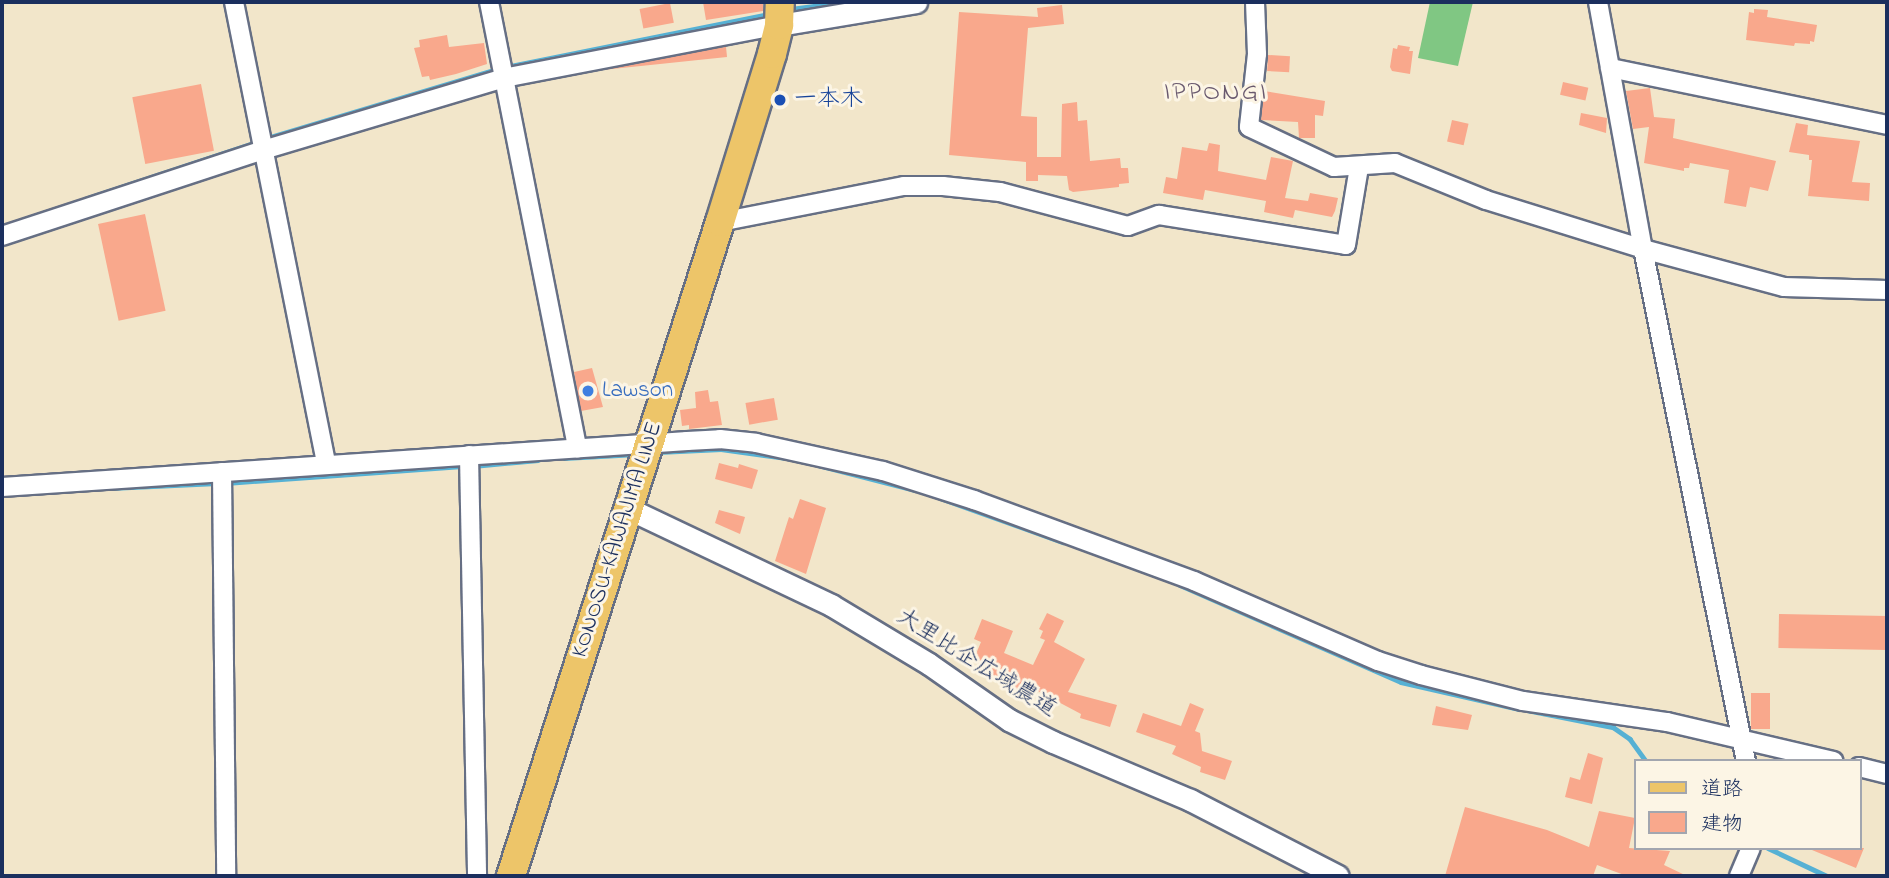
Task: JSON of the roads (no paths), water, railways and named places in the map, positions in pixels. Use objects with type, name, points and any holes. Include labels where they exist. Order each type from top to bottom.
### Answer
[{"type":"main road","name":"KONOSU-KAWAJIMA LINE","points":[[511,876],[720,222],[779,14]]},
{"type":"street","points":[[234,2],[326,464]]},
{"type":"street","points":[[489,2],[577,448]]},
{"type":"street","points":[[2,236],[263,150],[504,78],[779,14],[916,2]]},
{"type":"street","points":[[1255,2],[1257,54],[1249,127],[1334,167],[1395,163],[1486,200],[1643,249],[1784,287],[1887,290]]},
{"type":"street","points":[[1598,2],[1643,249],[1746,759]]},
{"type":"street","points":[[1610,68],[1887,125]]},
{"type":"street","points":[[720,222],[904,186],[943,186],[1000,192],[1128,226],[1158,215],[1346,245],[1359,167]]},
{"type":"street","points":[[2,487],[577,448],[648,446],[720,439],[797,450],[883,471],[974,500],[1194,581],[1378,661],[1523,701],[1667,722],[1825,759]]},
{"type":"street","points":[[469,455],[477,876]]},
{"type":"street","points":[[222,472],[226,876]]},
{"type":"street","name":"大里比企広域農道","points":[[627,508],[831,605],[929,664],[1009,719],[1053,742],[1190,800],[1338,876]]},
{"type":"street","points":[[1861,768],[1887,774]]},
{"type":"street","points":[[1739,876],[1750,850]]},
{"type":"waterway","points":[[791,9],[844,2]]},
{"type":"waterway","points":[[506,67],[768,14]]},
{"type":"waterway","points":[[264,139],[498,69]]},
{"type":"waterway","points":[[85,199],[256,142]]},
{"type":"waterway","points":[[658,452],[721,449],[786,458]]},
{"type":"waterway","points":[[564,458],[636,454]]},
{"type":"waterway","points":[[473,466],[538,460]]},
{"type":"waterway","points":[[818,465],[915,490]]},
{"type":"waterway","points":[[226,483],[465,466]]},
{"type":"waterway","points":[[110,488],[217,483]]},
{"type":"waterway","points":[[940,498],[1063,542]]},
{"type":"waterway","points":[[1180,585],[1401,682],[1519,709]]},
{"type":"waterway","points":[[1527,710],[1613,727],[1630,739],[1645,759]]},
{"type":"waterway","points":[[1772,850],[1827,876]]},
{"type":"place","name":"一本木","points":[[780,100]]},
{"type":"place","name":"Lawson","points":[[588,391]]},
{"type":"district","name":"IPPONGI","points":[[1216,94]]}]
